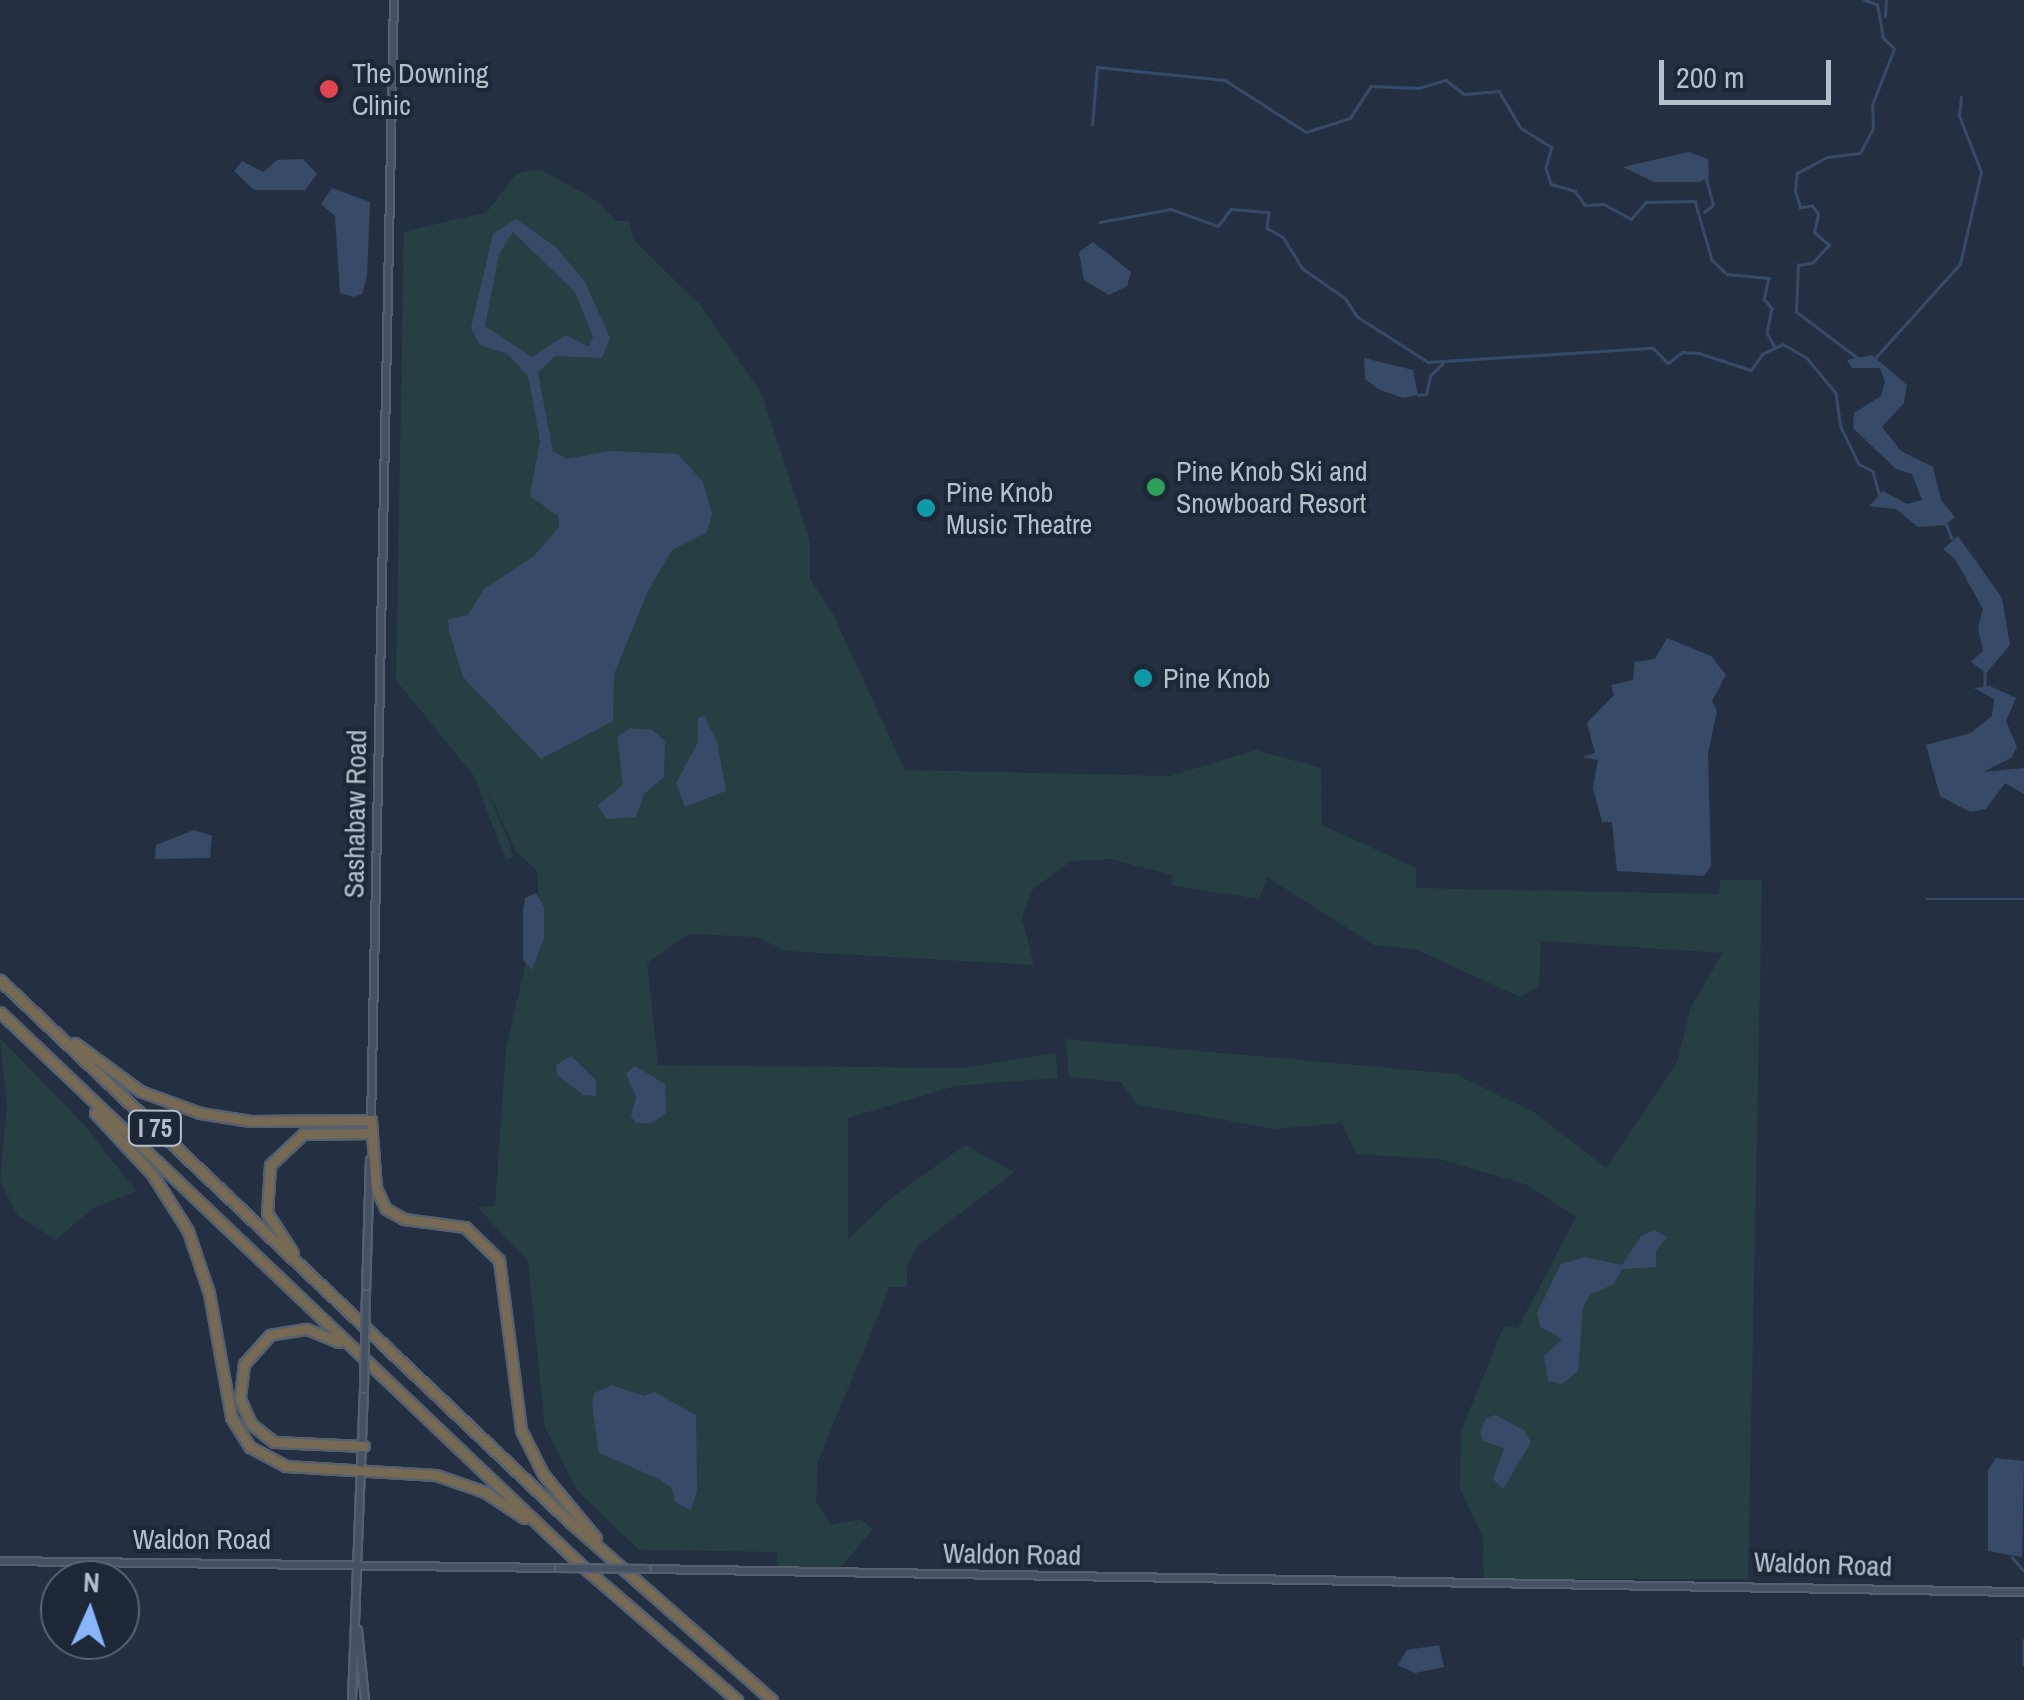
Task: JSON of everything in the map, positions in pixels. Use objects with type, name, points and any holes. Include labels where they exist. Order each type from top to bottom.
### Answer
[{"type":"highway","name":"I 75","points":[[0,980],[609,1554],[772,1700]]},
{"type":"highway","points":[[30,1008],[124,1081],[178,1107],[250,1121],[372,1120],[376,1188],[386,1209],[404,1219],[465,1227],[499,1260],[521,1430],[543,1474],[609,1554]]},
{"type":"highway","name":"I 75","points":[[0,1012],[574,1558],[736,1700]]},
{"type":"highway","points":[[75,1087],[152,1174],[188,1231],[209,1292],[229,1409],[244,1440],[285,1466],[422,1472],[476,1488],[574,1558]]},
{"type":"highway","points":[[310,1275],[267,1212],[270,1165],[303,1134],[371,1133]]},
{"type":"highway","points":[[354,1351],[316,1331],[280,1331],[249,1356],[239,1389],[252,1424],[274,1442],[364,1446]]},
{"type":"street","name":"Sashabaw Road","points":[[365,1700],[358,1628],[358,1564],[372,1120],[394,0]]},
{"type":"street","name":"Waldon Road","points":[[0,1561],[2024,1592]]},
{"type":"street","name":"Sashabaw Road","points":[[352,1700],[358,1628]]},
{"type":"street","points":[[352,1676],[364,1676]]},
{"type":"green space","points":[[540,169],[597,201],[616,221],[629,221],[633,239],[699,304],[761,392],[810,541],[810,579],[833,614],[905,770],[1170,776],[1256,750],[1321,768],[1322,825],[1416,868],[1416,888],[1719,894],[1720,880],[1762,880],[1748,1579],[1484,1579],[1483,1537],[1460,1490],[1461,1431],[1504,1326],[1518,1328],[1576,1217],[1528,1185],[1439,1159],[1356,1154],[1342,1123],[1275,1129],[1136,1104],[1121,1082],[1069,1077],[1066,1039],[1455,1074],[1535,1113],[1606,1168],[1677,1062],[1691,1007],[1723,953],[1541,941],[1539,987],[1520,997],[1415,949],[1374,945],[1267,877],[1259,899],[1171,885],[1172,875],[1110,859],[1071,861],[1032,890],[1022,918],[1034,965],[787,951],[756,937],[689,934],[647,963],[658,1065],[961,1068],[1055,1053],[1058,1078],[955,1086],[848,1118],[848,1240],[889,1200],[965,1145],[1014,1172],[918,1246],[907,1265],[907,1287],[890,1287],[818,1461],[816,1502],[832,1525],[860,1519],[873,1529],[839,1569],[778,1569],[777,1552],[639,1550],[577,1490],[545,1428],[528,1261],[477,1207],[495,1206],[506,1049],[539,905],[537,870],[517,853],[484,783],[509,842],[513,857],[506,861],[474,776],[396,680],[404,232],[487,212],[516,174]]},
{"type":"green space","points":[[0,1038],[86,1127],[136,1191],[93,1208],[56,1240],[17,1215],[0,1180],[7,1106]]},
{"type":"water","points":[[1688,152],[1708,159],[1709,177],[1700,182],[1654,182],[1623,167]]},
{"type":"water","points":[[303,159],[317,174],[305,190],[254,190],[234,171],[242,161],[263,172],[277,160]]},
{"type":"water","points":[[332,188],[370,202],[367,276],[362,294],[354,297],[340,293],[335,216],[321,204]]},
{"type":"water","points":[[516,219],[556,247],[585,282],[610,338],[602,358],[555,356],[538,373],[553,451],[566,459],[610,451],[678,454],[703,482],[712,513],[707,532],[672,550],[648,591],[614,674],[613,721],[541,759],[463,677],[449,631],[448,619],[468,615],[484,589],[533,557],[559,527],[558,516],[530,496],[540,441],[528,376],[507,354],[480,345],[471,328],[493,234]],"holes":[[[513,232],[575,292],[593,337],[589,347],[566,335],[532,357],[485,326],[499,254]]]},
{"type":"water","points":[[1093,242],[1131,272],[1127,286],[1109,295],[1084,280],[1079,252]]},
{"type":"water","points":[[1872,355],[1907,385],[1904,403],[1882,427],[1901,451],[1933,467],[1941,500],[1955,517],[1945,525],[1918,527],[1896,509],[1869,506],[1883,491],[1907,504],[1922,500],[1912,474],[1896,469],[1853,428],[1854,413],[1881,396],[1885,382],[1880,368],[1852,368],[1847,360]]},
{"type":"water","points":[[1364,358],[1413,370],[1418,395],[1403,398],[1378,389],[1365,379]]},
{"type":"water","points":[[1958,536],[2002,598],[2010,645],[1986,673],[1971,662],[1983,651],[1978,628],[1983,609],[1955,559],[1943,549]]},
{"type":"water","points":[[1667,638],[1711,656],[1726,675],[1712,701],[1717,711],[1708,753],[1711,866],[1704,876],[1617,871],[1612,822],[1602,822],[1593,788],[1598,760],[1582,757],[1595,753],[1587,723],[1614,695],[1611,685],[1633,680],[1635,662],[1655,659]]},
{"type":"water","points":[[1990,686],[2016,698],[2006,721],[2017,747],[2011,758],[1983,772],[2024,768],[2024,794],[2005,783],[1986,809],[1970,812],[1940,796],[1926,745],[1971,733],[1992,716],[1994,699],[1974,688]]},
{"type":"water","points":[[704,716],[717,742],[726,791],[685,807],[676,783],[698,742],[698,718]]},
{"type":"water","points":[[630,728],[652,730],[665,741],[664,777],[644,794],[636,817],[606,819],[598,805],[623,785],[617,737]]},
{"type":"water","points":[[194,830],[212,836],[210,858],[155,859],[156,845]]},
{"type":"water","points":[[536,893],[544,907],[544,938],[532,970],[523,960],[523,911],[525,898]]},
{"type":"water","points":[[571,1056],[596,1080],[596,1096],[583,1095],[557,1075],[556,1065]]},
{"type":"water","points":[[635,1066],[665,1084],[666,1113],[651,1123],[636,1123],[631,1116],[636,1097],[626,1074]]},
{"type":"water","points":[[1655,1230],[1667,1237],[1656,1251],[1656,1267],[1622,1269],[1614,1284],[1591,1294],[1583,1307],[1578,1371],[1562,1384],[1548,1381],[1544,1356],[1562,1339],[1540,1327],[1537,1313],[1561,1264],[1585,1257],[1622,1265],[1641,1236]]},
{"type":"water","points":[[612,1385],[644,1396],[654,1392],[696,1415],[697,1490],[691,1510],[675,1502],[672,1488],[659,1479],[599,1453],[592,1406],[594,1393]]},
{"type":"water","points":[[1495,1415],[1524,1430],[1531,1442],[1503,1489],[1493,1479],[1504,1448],[1483,1441],[1480,1432],[1486,1418]]},
{"type":"water","points":[[1996,1458],[2024,1461],[2022,1557],[1988,1551],[1988,1470]]},
{"type":"water","points":[[1439,1645],[1444,1667],[1415,1673],[1398,1665],[1407,1650]]},
{"type":"waterway","points":[[1857,358],[1796,312],[1798,265],[1812,263],[1829,245],[1814,233],[1818,214],[1812,206],[1800,208],[1795,191],[1797,173],[1827,157],[1860,153],[1873,129],[1872,105],[1894,49],[1883,38],[1877,5],[1864,0]]},
{"type":"waterway","points":[[1885,17],[1886,0]]},
{"type":"waterway","points":[[1092,125],[1097,67],[1225,80],[1306,132],[1350,118],[1371,86],[1419,88],[1446,80],[1464,94],[1499,91],[1521,128],[1552,147],[1546,168],[1551,184],[1575,191],[1585,205],[1604,204],[1631,219],[1646,202],[1695,201],[1712,260],[1727,274],[1769,278],[1764,299],[1772,308],[1767,333],[1774,345]]},
{"type":"waterway","points":[[1876,357],[1960,264],[1981,172],[1959,116],[1961,97]]},
{"type":"waterway","points":[[1704,212],[1713,205],[1706,178]]},
{"type":"waterway","points":[[1100,222],[1171,209],[1218,226],[1231,209],[1269,212],[1267,228],[1283,237],[1302,268],[1345,298],[1358,317],[1428,362],[1653,348],[1668,363],[1682,352],[1699,353],[1751,370],[1762,354],[1783,344],[1807,358],[1836,393],[1841,427],[1859,464],[1873,471],[1879,494]]},
{"type":"waterway","points":[[1418,395],[1426,394],[1430,376],[1443,363]]},
{"type":"waterway","points":[[1945,521],[1952,538]]},
{"type":"waterway","points":[[1985,673],[1985,686]]},
{"type":"waterway","points":[[1926,899],[2024,899]]},
{"type":"waterway","points":[[2012,1557],[2024,1571]]},
{"type":"waterway","points":[[2024,1640],[2024,1664]]},
{"type":"place","name":"The Downing Clinic","points":[[329,89]]},
{"type":"place","name":"Pine Knob Ski and Snowboard Resort","points":[[1156,487]]},
{"type":"place","name":"Pine Knob Music Theatre","points":[[926,508]]},
{"type":"place","name":"Pine Knob","points":[[1143,678]]}]
